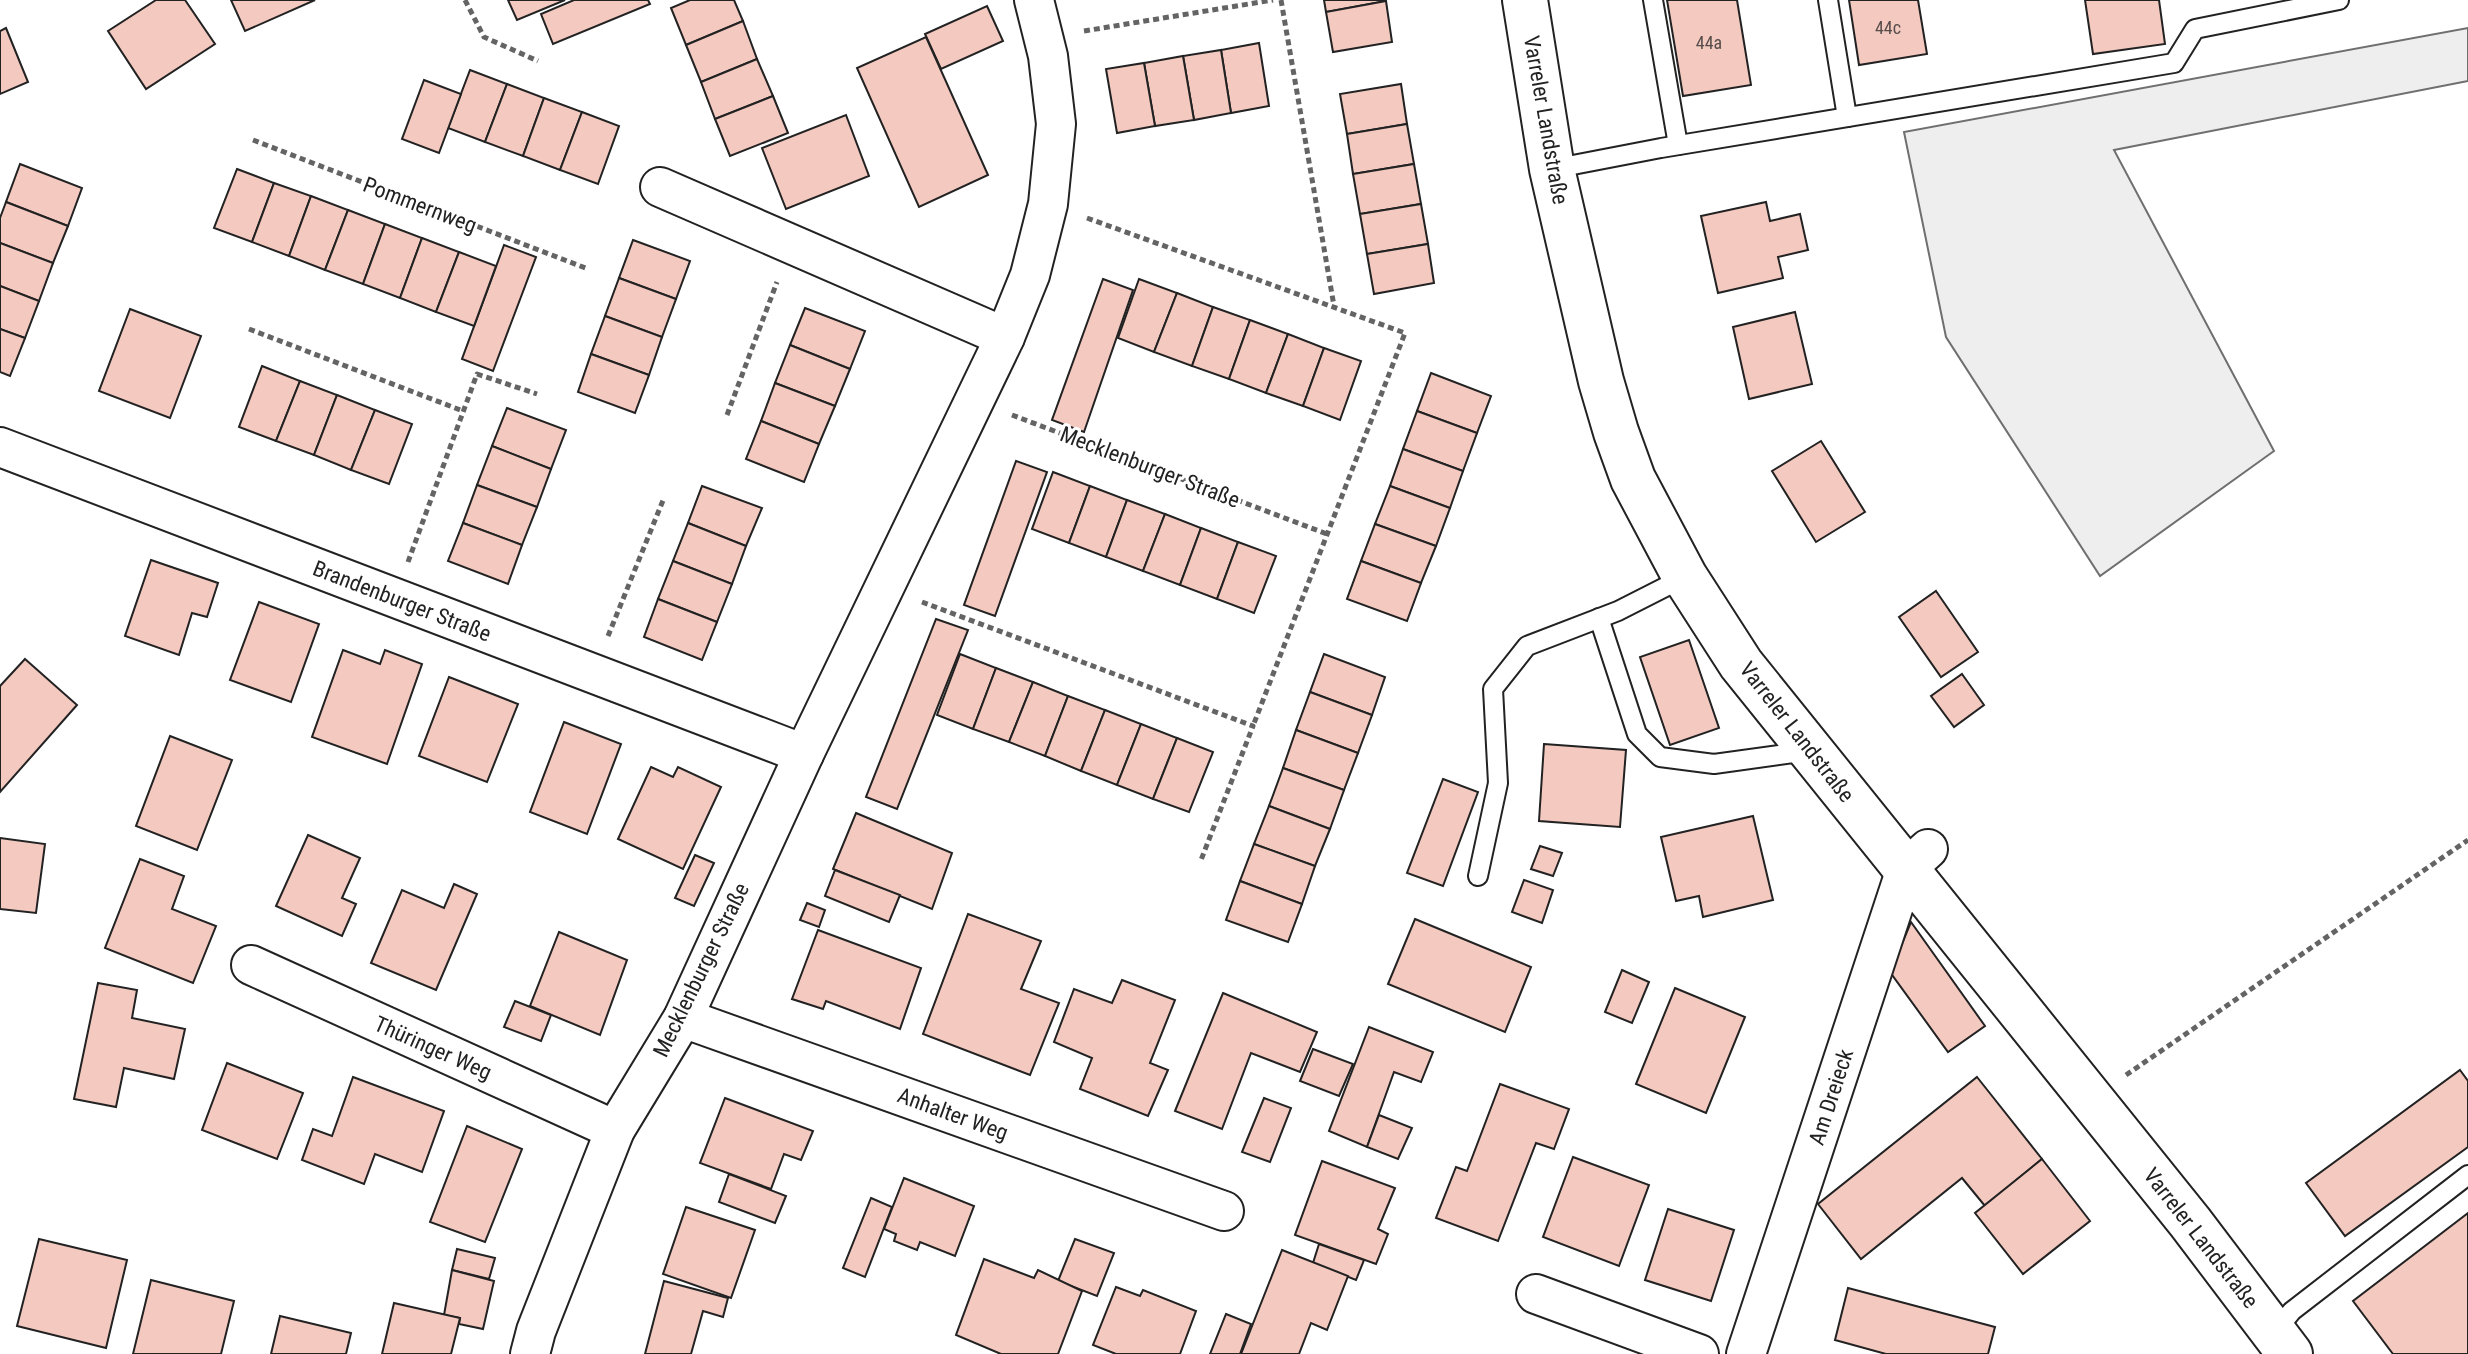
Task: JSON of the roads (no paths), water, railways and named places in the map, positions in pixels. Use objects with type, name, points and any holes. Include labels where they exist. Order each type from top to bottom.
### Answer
[{"type":"main road","name":"Varreler Landstraße","points":[[1525,0],[1552,169],[1601,381],[1633,479],[1685,577],[1741,664],[1811,751],[1917,859],[2091,1099],[2190,1222],[2282,1344]]},
{"type":"street","name":"Mecklenburger Straße","points":[[530,1354],[536,1331],[615,1130],[683,1018],[804,754],[1005,337],[1030,275],[1048,204],[1056,124],[1048,56],[1034,0]]},
{"type":"street","points":[[660,187],[1005,337]]},
{"type":"street","name":"Brandenburger Straße","points":[[0,447],[804,754]]},
{"type":"street","name":"Am Dreieck","points":[[1746,1354],[1917,859]]},
{"type":"street","name":"Thüringer Weg","points":[[251,965],[615,1130]]},
{"type":"street","name":"Anhalter Weg","points":[[683,1018],[1224,1211]]},
{"type":"street","points":[[1536,1294],[1699,1354]]},
{"type":"lane","points":[[1653,0],[1678,145]]},
{"type":"lane","points":[[1828,0],[1847,117]]},
{"type":"lane","points":[[1552,169],[1678,145],[2174,63],[2195,29],[2339,0]]},
{"type":"lane","points":[[1478,876],[1498,783],[1493,689],[1527,646],[1599,618],[1685,577]]},
{"type":"lane","points":[[1599,618],[1637,734],[1660,757],[1714,764],[1811,751]]},
{"type":"lane","points":[[2282,1344],[2292,1311],[2468,1175]]}]
